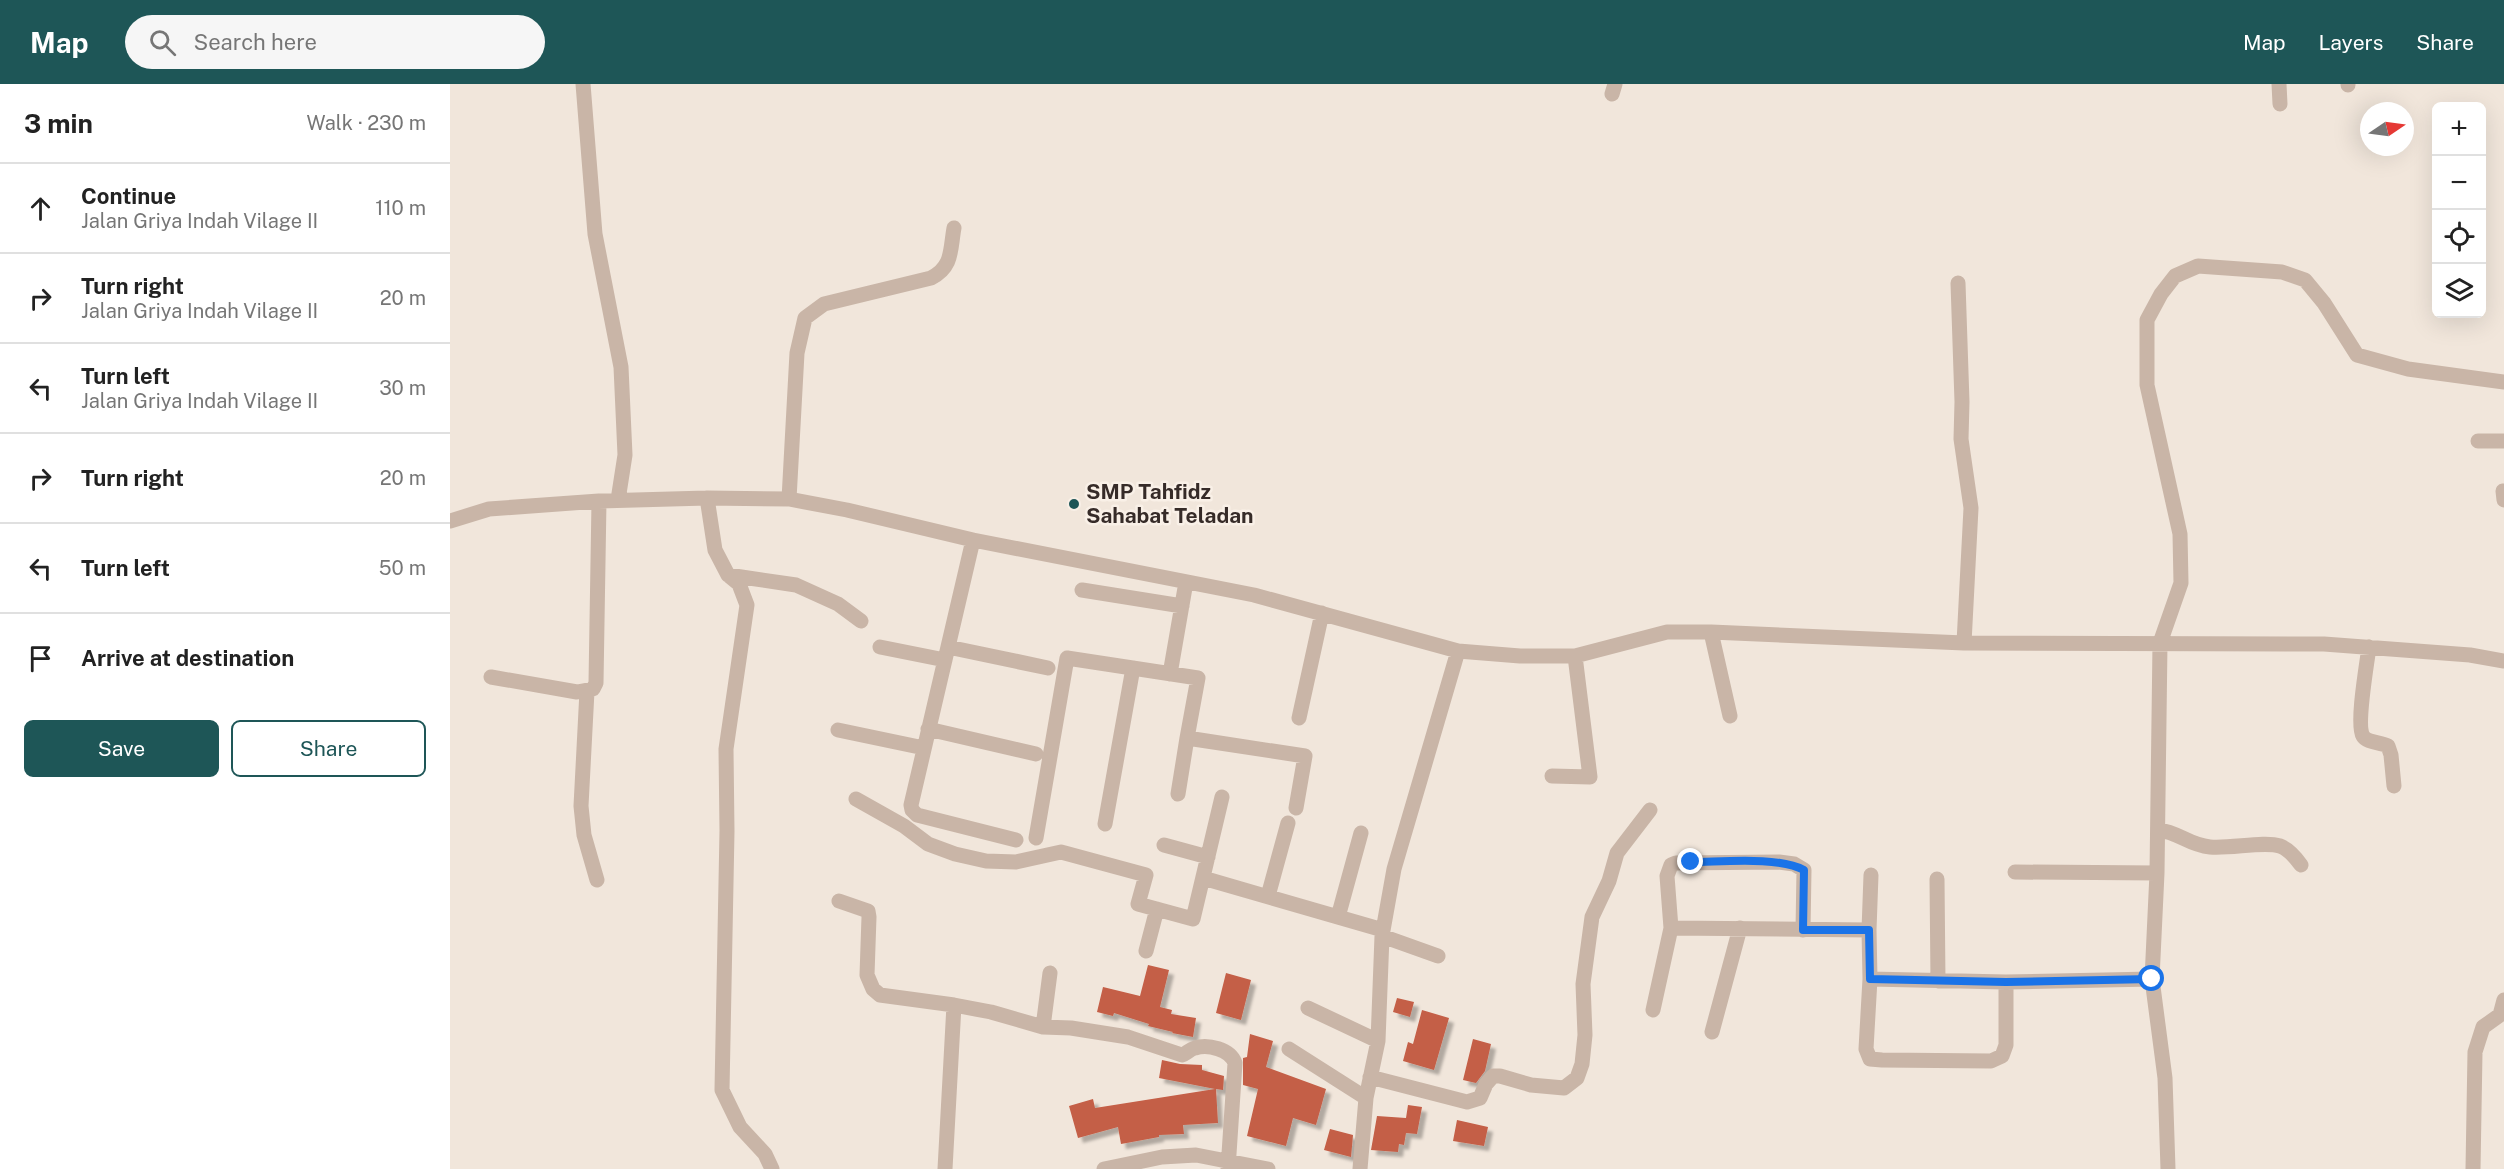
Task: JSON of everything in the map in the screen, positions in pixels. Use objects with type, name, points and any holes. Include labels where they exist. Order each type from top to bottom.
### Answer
[{"type":"street","points":[[583,84],[595,234],[621,368],[625,455],[618,500]]},
{"type":"street","points":[[2279,84],[2280,104]]},
{"type":"street","points":[[789,499],[797,353],[805,318],[824,304],[909,284],[943,272],[948,263],[954,228]]},
{"type":"street","points":[[2168,1169],[2165,1078],[2152,979],[2157,873],[2160,643],[2181,583],[2180,534],[2147,385],[2146,320],[2175,276],[2198,266],[2282,272],[2305,280],[2324,303],[2357,355],[2408,369],[2504,382]]},
{"type":"street","points":[[1958,283],[1962,391],[1961,439],[1971,507],[1964,643]]},
{"type":"street","points":[[2478,441],[2504,441]]},
{"type":"street","points":[[707,498],[715,550],[728,575],[739,584],[743,591],[747,614],[726,749],[727,831],[722,1090],[740,1127],[765,1154],[772,1169]]},
{"type":"street","points":[[450,521],[489,509],[599,501],[707,498],[789,499],[847,510],[973,540],[1254,595],[1458,651],[1520,656],[1575,656],[1667,632],[1711,632],[1964,643],[2324,644],[2470,655],[2504,661]]},
{"type":"street","points":[[491,677],[577,692],[593,688],[596,683],[599,501]]},
{"type":"street","points":[[973,540],[911,805],[915,814],[1016,840]]},
{"type":"street","points":[[728,575],[796,585],[838,604],[861,621]]},
{"type":"street","points":[[1170,674],[1186,582]]},
{"type":"street","points":[[1082,590],[1182,606]]},
{"type":"street","points":[[1299,718],[1322,613]]},
{"type":"street","points":[[1711,632],[1730,716]]},
{"type":"street","points":[[880,647],[1048,668]]},
{"type":"street","points":[[2368,647],[2361,727],[2365,738],[2388,746],[2394,786]]},
{"type":"street","points":[[1360,1169],[1366,1098],[1378,1041],[1383,933],[1394,868],[1458,651]]},
{"type":"street","points":[[1552,776],[1590,777],[1575,656]]},
{"type":"street","points":[[1036,838],[1067,658],[1198,678],[1178,794]]},
{"type":"street","points":[[1105,824],[1133,668]]},
{"type":"street","points":[[587,691],[581,806],[584,835],[597,880]]},
{"type":"street","points":[[928,729],[1036,754]]},
{"type":"street","points":[[838,730],[924,748]]},
{"type":"street","points":[[1188,738],[1305,756],[1296,808]]},
{"type":"street","points":[[856,799],[904,826],[928,844],[955,854],[986,861],[1016,862],[1061,852],[1146,876],[1138,904],[1193,919],[1222,797]]},
{"type":"street","points":[[1370,1077],[1467,1102],[1480,1098],[1486,1084],[1493,1076],[1532,1085],[1564,1088],[1573,1083],[1580,1073],[1586,1035],[1583,984],[1592,917],[1609,882],[1617,854],[1650,810]]},
{"type":"street","points":[[1268,896],[1288,823]]},
{"type":"street","points":[[2158,830],[2173,831],[2191,843],[2210,847],[2280,846],[2292,854],[2301,865]]},
{"type":"street","points":[[1338,917],[1361,833]]},
{"type":"street","points":[[1164,845],[1208,857]]},
{"type":"street","points":[[1653,1010],[1671,928],[1667,876],[1671,865],[1683,862],[1794,864],[1804,870],[1803,930]]},
{"type":"street","points":[[2015,872],[2157,873]]},
{"type":"street","points":[[1871,875],[1870,979],[1866,1049],[1870,1059],[1992,1061],[2002,1056],[2006,1045],[2006,982]]},
{"type":"street","points":[[1203,878],[1338,917],[1383,933],[1438,957]]},
{"type":"street","points":[[1936,879],[1938,981]]},
{"type":"street","points":[[839,901],[867,912],[869,917],[867,975],[873,989],[880,995],[991,1012],[1043,1027],[1128,1037],[1182,1055],[1196,1048],[1218,1049],[1230,1054],[1235,1063],[1228,1164]]},
{"type":"street","points":[[1146,951],[1157,909]]},
{"type":"street","points":[[1671,928],[1869,930]]},
{"type":"street","points":[[1712,1032],[1740,928]]},
{"type":"street","points":[[1043,1027],[1050,973]]},
{"type":"street","points":[[1870,979],[2006,982],[2152,979]]},
{"type":"street","points":[[2473,1169],[2475,1052],[2483,1027],[2500,1015],[2504,1000]]},
{"type":"street","points":[[945,1169],[954,1005]]},
{"type":"street","points":[[1308,1008],[1378,1041]]},
{"type":"street","points":[[1289,1049],[1366,1098]]},
{"type":"street","points":[[1104,1169],[1162,1157],[1196,1155],[1228,1164],[1268,1169]]},
{"type":"building","points":[[1148,965],[1169,970],[1160,1007],[1172,1010],[1171,1014],[1196,1018],[1193,1037],[1148,1026],[1149,1024],[1114,1013],[1113,1016],[1097,1012],[1103,987],[1140,996]]},
{"type":"building","points":[[1226,973],[1251,980],[1241,1020],[1216,1013]]},
{"type":"building","points":[[1397,998],[1414,1002],[1410,1017],[1393,1012]]},
{"type":"building","points":[[1422,1010],[1449,1018],[1434,1070],[1403,1061],[1408,1042],[1413,1044]]},
{"type":"building","points":[[1250,1034],[1273,1041],[1266,1067],[1326,1089],[1316,1125],[1293,1118],[1286,1146],[1247,1136],[1258,1089],[1243,1085],[1243,1058],[1247,1057]]},
{"type":"building","points":[[1473,1039],[1491,1044],[1485,1071],[1476,1083],[1463,1080]]},
{"type":"building","points":[[1162,1060],[1202,1065],[1202,1070],[1224,1076],[1223,1090],[1216,1089],[1218,1123],[1183,1125],[1184,1134],[1159,1135],[1159,1137],[1121,1144],[1118,1127],[1078,1138],[1069,1106],[1093,1099],[1095,1108],[1215,1089],[1159,1078]]},
{"type":"building","points":[[1408,1105],[1422,1107],[1417,1134],[1406,1133],[1404,1145],[1399,1144],[1398,1152],[1371,1150],[1377,1116],[1406,1118]]},
{"type":"building","points":[[1457,1120],[1488,1127],[1484,1146],[1453,1141]]},
{"type":"building","points":[[1330,1129],[1353,1135],[1351,1157],[1324,1150]]},
{"type":"place","name":"SMP Tahfidz Sahabat Teladan","points":[[1074,504]]},
{"type":"route","points":[[1691,862],[1779,862],[1794,864],[1804,870],[1803,930],[1869,930],[1870,979],[2006,982],[2152,979]]}]
